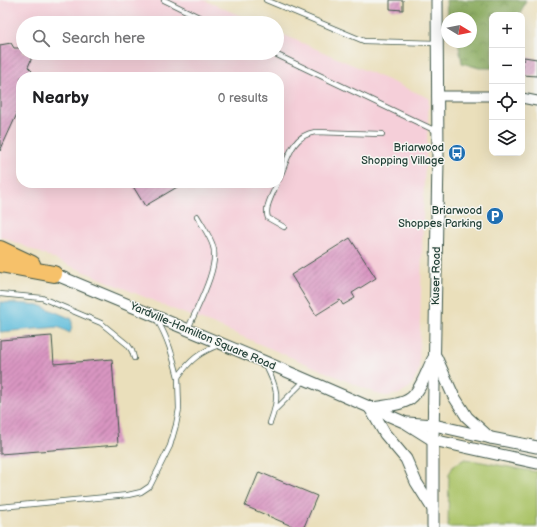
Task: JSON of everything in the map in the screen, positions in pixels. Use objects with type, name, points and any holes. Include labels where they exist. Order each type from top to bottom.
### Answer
[{"type":"highway","points":[[0,249],[51,273]]},
{"type":"highway","points":[[0,264],[51,273]]},
{"type":"street","name":"Kuser Road","points":[[433,527],[438,132],[437,0]]},
{"type":"street","points":[[438,96],[489,96]]},
{"type":"street","points":[[525,99],[537,101]]},
{"type":"street","name":"Yardville-Hamilton Square Road","points":[[0,252],[224,344],[406,423],[433,440],[537,463]]},
{"type":"street","points":[[433,509],[416,482],[406,459],[386,434],[370,408],[390,406],[410,398],[421,383],[435,355]]},
{"type":"street","points":[[435,355],[453,395],[468,417],[491,438]]},
{"type":"street","name":"Yardville-Hamilton Square Road","points":[[406,423],[434,425],[537,447]]},
{"type":"lane","points":[[164,0],[197,16]]},
{"type":"lane","points":[[266,0],[364,41],[437,42]]},
{"type":"lane","points":[[284,58],[438,132]]},
{"type":"lane","points":[[284,167],[294,143],[307,133],[382,134]]},
{"type":"lane","points":[[275,188],[266,213],[268,218],[284,227]]},
{"type":"lane","points":[[188,329],[209,279],[215,254],[213,245],[197,216]]},
{"type":"lane","points":[[0,294],[42,298],[101,323],[128,345],[132,350],[134,358]]},
{"type":"lane","points":[[0,507],[128,495],[141,492],[150,486],[167,452],[176,426],[178,409],[178,377],[171,349],[164,330],[154,315]]},
{"type":"lane","points":[[178,377],[194,358],[206,350],[224,344]]},
{"type":"lane","points":[[263,361],[273,380],[276,392],[276,409]]},
{"type":"lane","points":[[270,423],[276,409],[305,380]]},
{"type":"shaded area","points":[[0,0],[204,0],[241,16],[16,16],[16,60],[284,60],[284,35],[429,98],[424,180],[419,368],[410,387],[399,394],[387,396],[380,395],[215,325],[175,310],[0,236]]},
{"type":"green space","points":[[446,0],[526,0],[521,12],[489,12],[489,68],[479,68],[462,63],[459,48],[477,48],[477,12],[447,12]]},
{"type":"green space","points":[[465,459],[537,472],[537,527],[448,527],[449,474],[454,465]]},
{"type":"water","points":[[0,302],[39,305],[72,319],[70,333],[58,327],[0,332]]},
{"type":"building","points":[[390,0],[403,0],[403,10],[390,9]]},
{"type":"building","points":[[11,43],[14,48],[16,48],[16,60],[31,60],[28,67],[32,71],[16,72],[16,116],[0,151],[0,45]]},
{"type":"building","points":[[525,57],[537,59],[537,76],[525,75]]},
{"type":"building","points":[[134,188],[176,188],[145,206]]},
{"type":"building","points":[[350,238],[376,278],[352,293],[355,298],[343,305],[340,300],[316,315],[291,275]]},
{"type":"building","points":[[52,336],[54,364],[112,359],[118,445],[0,454],[0,340]]},
{"type":"building","points":[[259,472],[317,496],[304,527],[294,527],[245,506]]},
{"type":"place","name":"Briarwood Shopping Village","points":[[457,153]]},
{"type":"place","name":"Briarwood Shoppes Parking","points":[[495,216]]}]
